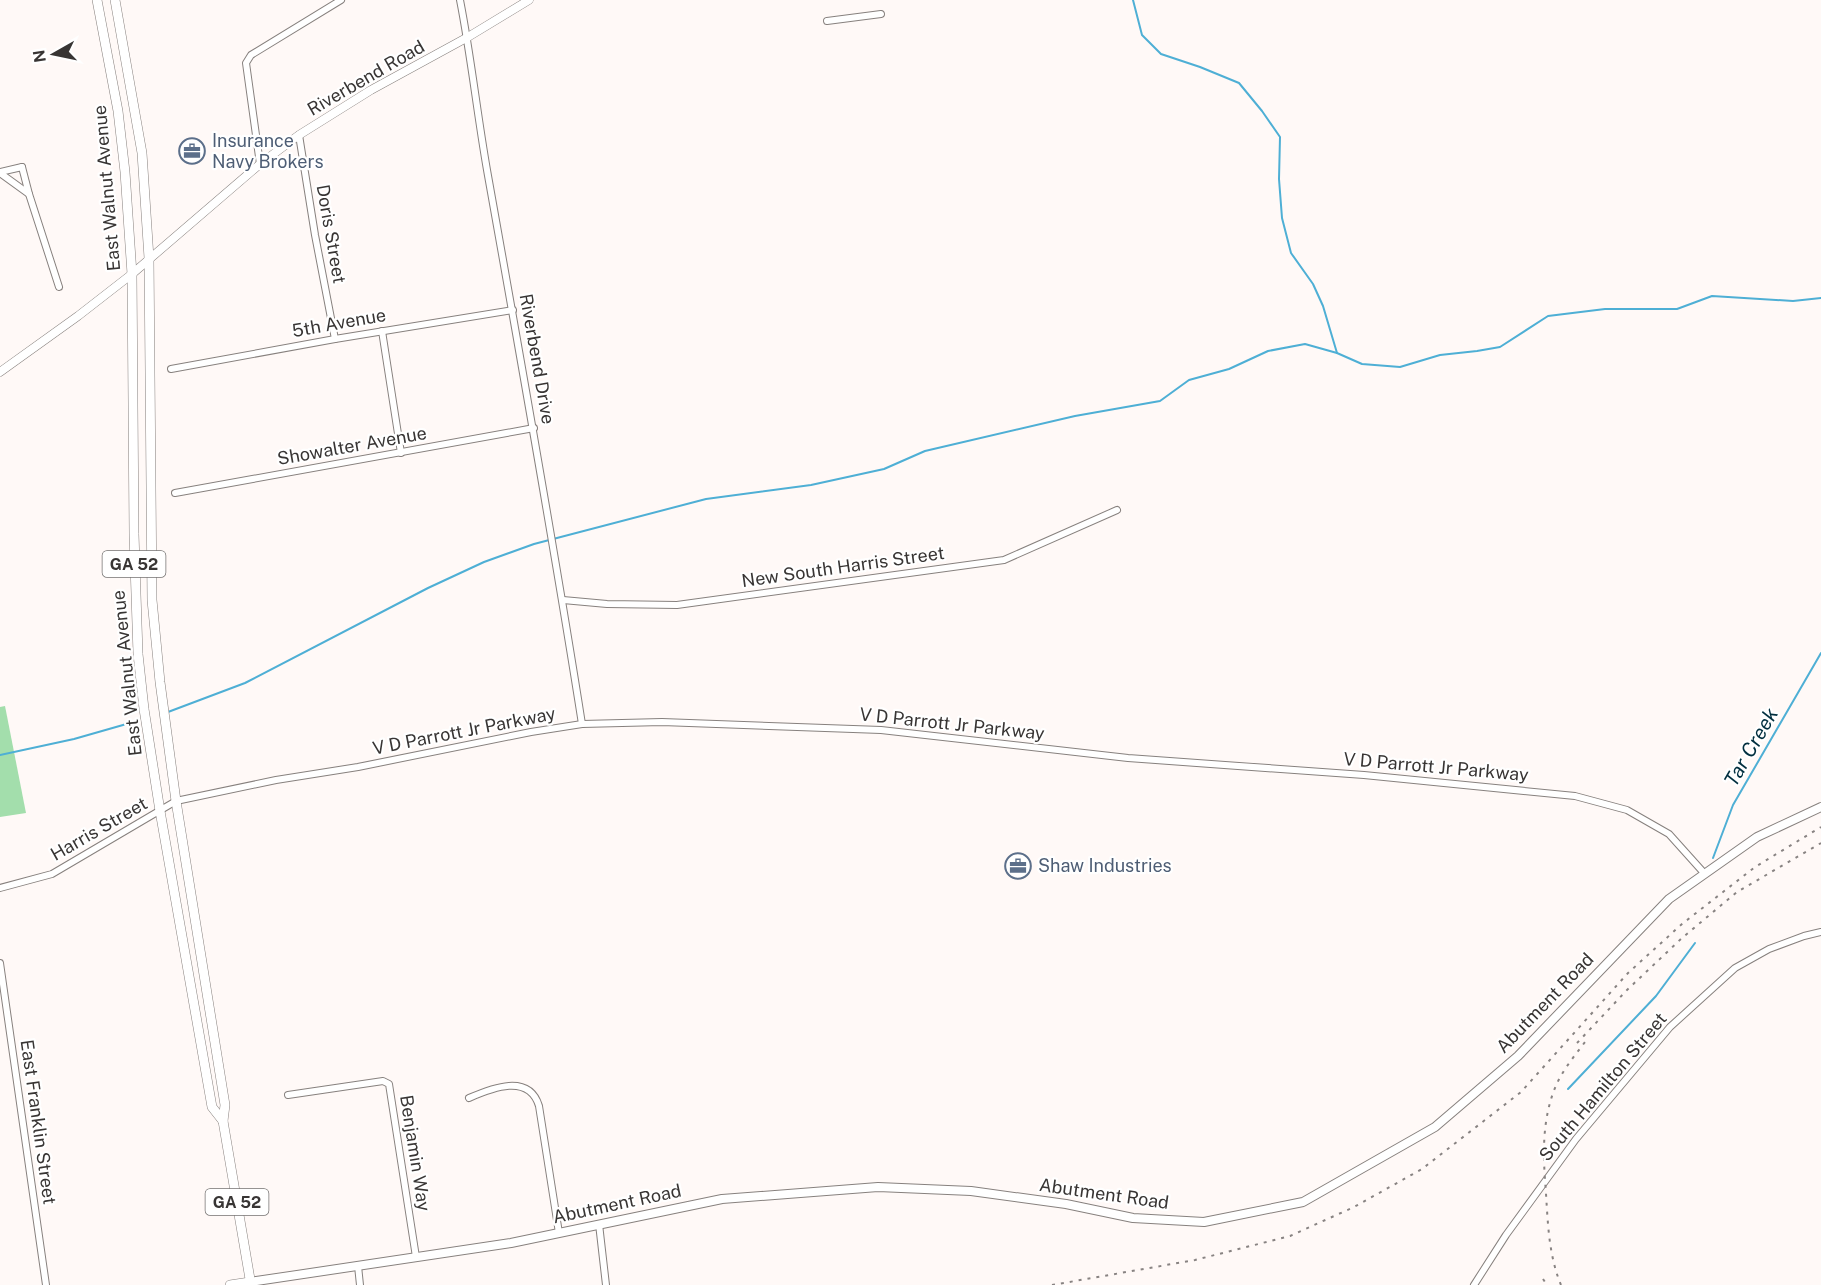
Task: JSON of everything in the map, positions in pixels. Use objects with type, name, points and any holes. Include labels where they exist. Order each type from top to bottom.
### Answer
[{"type":"main road","name":"East Walnut Avenue","points":[[97,0],[118,111],[132,274],[136,610],[144,709],[212,1107],[223,1121]]},
{"type":"main road","name":"East Walnut Avenue","points":[[115,0],[142,153],[149,258],[152,600],[160,682],[176,801],[225,1105],[223,1121],[250,1284]]},
{"type":"main road","name":"Abutment Road","points":[[250,1284],[511,1243],[722,1199],[878,1187],[971,1191],[1066,1204],[1133,1218],[1204,1222],[1303,1202],[1435,1127],[1518,1056],[1670,899],[1757,837],[1821,807]]},
{"type":"main road","points":[[230,1285],[250,1284]]},
{"type":"street","points":[[261,164],[246,63],[251,55],[341,0]]},
{"type":"street","name":"Riverbend Drive","points":[[460,0],[468,37],[476,106],[563,600],[582,724]]},
{"type":"street","name":"Riverbend Road","points":[[0,372],[132,274],[261,164],[299,135],[371,90],[468,37],[529,0]]},
{"type":"street","points":[[827,21],[880,14]]},
{"type":"street","name":"Doris Street","points":[[299,135],[335,339]]},
{"type":"street","points":[[0,173],[22,167]]},
{"type":"street","points":[[13,182],[22,167]]},
{"type":"street","points":[[22,167],[58,287]]},
{"type":"street","points":[[0,173],[29,194]]},
{"type":"street","name":"5th Avenue","points":[[171,369],[513,310]]},
{"type":"street","points":[[382,331],[401,453]]},
{"type":"street","name":"Showalter Avenue","points":[[175,493],[534,428]]},
{"type":"street","name":"New South Harris Street","points":[[563,600],[607,604],[677,605],[1004,560],[1117,510]]},
{"type":"street","name":"V D Parrott Jr Parkway","points":[[176,801],[276,780],[358,767],[582,724],[662,722],[880,730],[1128,758],[1364,775],[1575,796],[1627,810],[1669,834],[1704,873]]},
{"type":"street","name":"Harris Street","points":[[0,888],[52,874],[176,801]]},
{"type":"street","name":"South Hamilton Street","points":[[1474,1285],[1506,1234],[1576,1139],[1670,1027],[1736,968],[1769,949],[1821,932]]},
{"type":"street","name":"East Franklin Street","points":[[0,963],[45,1285]]},
{"type":"street","name":"Benjamin Way","points":[[288,1095],[383,1081],[389,1084],[416,1257]]},
{"type":"street","points":[[469,1098],[486,1091],[518,1086],[534,1094],[539,1106],[559,1233]]},
{"type":"street","points":[[599,1224],[606,1285]]},
{"type":"street","points":[[358,1266],[360,1285]]},
{"type":"green space","points":[[5,706],[26,813],[0,817],[0,707]]},
{"type":"waterway","points":[[1133,0],[1142,35],[1161,54],[1239,83],[1280,137],[1279,179],[1282,218],[1291,253],[1313,284],[1323,306],[1337,353]]},
{"type":"waterway","points":[[168,712],[245,683],[428,588],[484,562],[534,544],[706,499],[811,485],[884,469],[925,451],[1075,416],[1160,401],[1189,380],[1229,369],[1268,351],[1305,344],[1337,353],[1362,364],[1400,367],[1440,355],[1500,347],[1548,316],[1605,309],[1677,309],[1712,296],[1793,301],[1821,298]]},
{"type":"waterway","name":"Tar Creek","points":[[1713,858],[1733,805],[1821,653]]},
{"type":"waterway","points":[[0,755],[74,739],[137,721]]},
{"type":"waterway","name":"Tar Creek","points":[[1568,1089],[1656,996],[1695,943]]},
{"type":"railway","points":[[1052,1285],[1195,1260],[1290,1236],[1354,1207],[1422,1169],[1521,1092],[1628,973],[1682,924],[1755,867],[1821,827]]},
{"type":"railway","points":[[1577,1043],[1627,990],[1682,938],[1737,892],[1821,843]]},
{"type":"railway","points":[[1561,1285],[1556,1272],[1549,1233],[1544,1136],[1550,1104],[1559,1079],[1585,1042]]},
{"type":"railway","points":[[1543,1279],[1547,1285]]},
{"type":"place","name":"Insurance Navy Brokers","points":[[192,151]]},
{"type":"place","name":"Shaw Industries","points":[[1018,866]]}]
